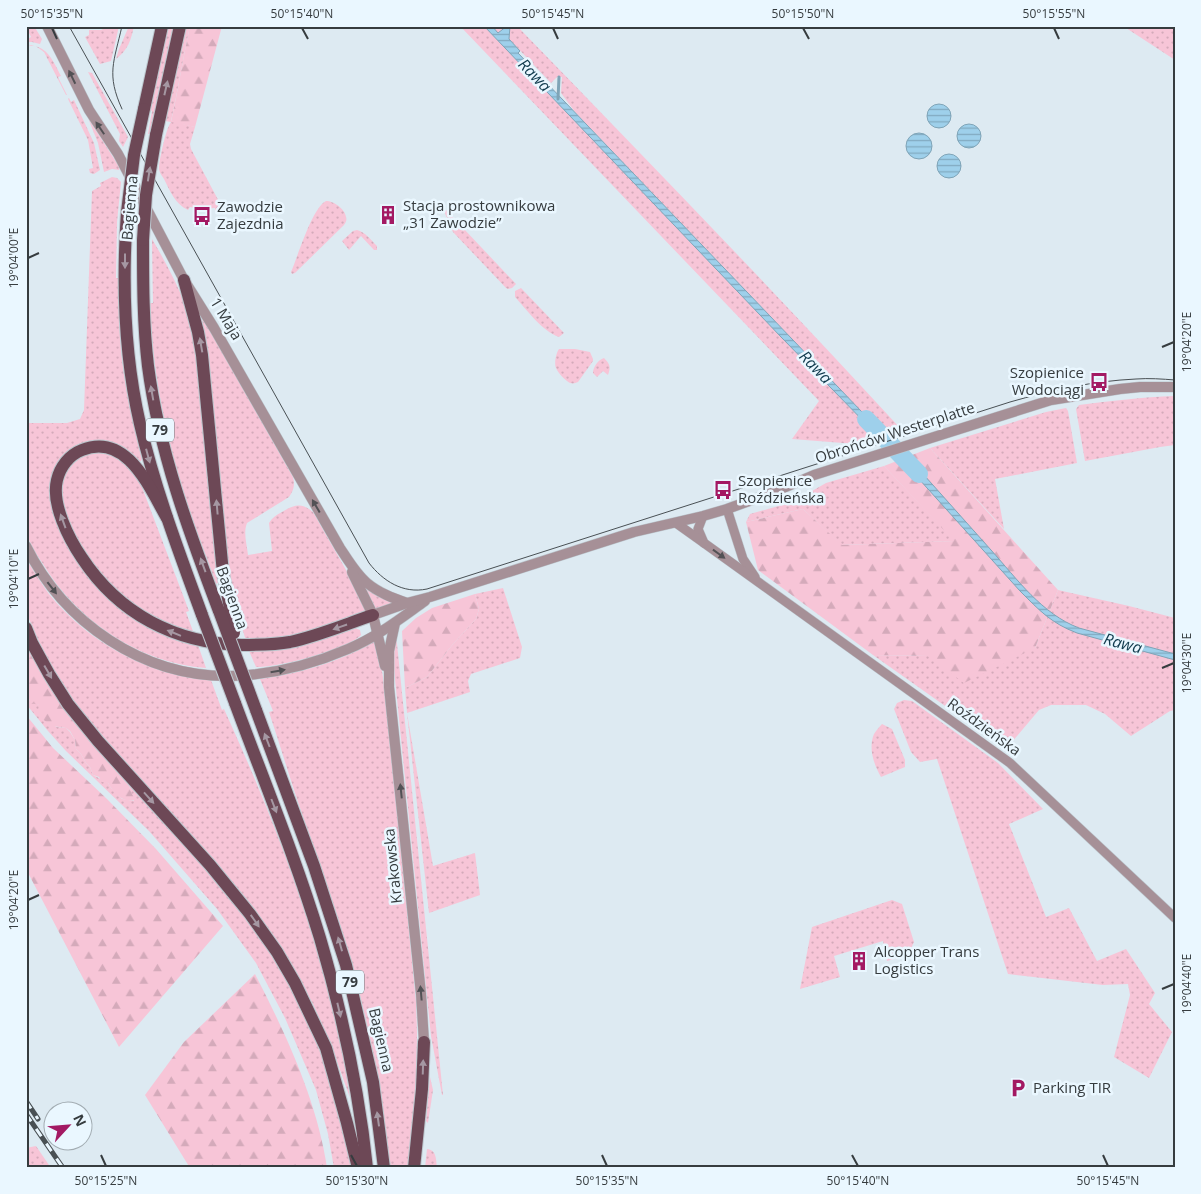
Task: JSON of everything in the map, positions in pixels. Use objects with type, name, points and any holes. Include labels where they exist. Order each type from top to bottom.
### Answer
[{"type":"main road","name":"Bagienna","points":[[162,26],[133,160],[127,212],[125,258],[126,316],[130,368],[146,450],[167,518],[301,881],[327,964],[352,1065],[367,1168]]},
{"type":"main road","name":"Bagienna","points":[[180,26],[156,135],[146,195],[143,240],[143,292],[148,367],[164,449],[179,501],[224,610],[239,665],[314,866],[346,966],[373,1082],[384,1168]]},
{"type":"main road","points":[[184,280],[202,355],[223,573],[224,610]]},
{"type":"main road","points":[[167,518],[135,465],[127,456],[104,446],[91,446],[80,450],[68,458],[56,481],[57,503],[62,521],[85,563],[114,596],[146,619],[166,629],[186,637],[222,644],[264,646],[290,642],[373,615]]},
{"type":"main road","points":[[26,628],[49,674],[68,704],[98,742],[216,872],[250,914],[277,952],[295,983],[326,1048],[358,1168]]},
{"type":"main road","points":[[414,1168],[422,1089],[424,1042]]},
{"type":"street","name":"1 Maja","points":[[47,26],[89,110],[118,154],[184,280],[214,328],[340,548],[366,583],[379,591],[407,602]]},
{"type":"street","name":"Obrońców Westerplatte","points":[[373,615],[407,602],[430,597],[634,532],[703,516],[774,492],[814,475],[1051,400],[1120,389],[1175,387]]},
{"type":"street","name":"Roździeńska","points":[[727,508],[743,559],[758,582]]},
{"type":"street","points":[[703,516],[698,529],[704,544]]},
{"type":"street","name":"Roździeńska","points":[[676,523],[1010,763],[1175,918]]},
{"type":"street","name":"Obrońców Westerplatte","points":[[26,546],[39,570],[61,600],[88,626],[129,651],[160,665],[204,674],[229,676],[261,673],[324,658],[378,634],[430,597]]},
{"type":"street","name":"Krakowska","points":[[340,548],[373,615],[390,687]]},
{"type":"street","name":"Krakowska","points":[[395,622],[389,651],[390,687],[421,994],[424,1042]]},
{"type":"green space","points":[[34,26],[42,39],[40,44],[26,42],[31,37],[27,29]]},
{"type":"green space","points":[[110,26],[119,26],[111,61],[100,64],[85,37],[89,35],[89,30],[101,30]]},
{"type":"green space","points":[[129,26],[134,26],[130,40],[126,48],[116,59],[119,49]]},
{"type":"green space","points":[[168,26],[173,26],[150,134],[148,134],[152,111],[150,110]]},
{"type":"green space","points":[[186,26],[190,26],[171,121],[195,127],[190,144],[191,149],[223,209],[215,212],[215,208],[199,209],[190,207],[188,210],[183,207],[173,197],[159,169],[163,145],[171,122],[165,121]]},
{"type":"green space","points":[[190,26],[222,26],[195,127],[171,122]]},
{"type":"green space","points":[[460,26],[484,26],[878,436],[856,444],[792,439],[819,401]]},
{"type":"green space","points":[[492,26],[507,26],[498,33]]},
{"type":"green space","points":[[510,26],[517,26],[758,276],[900,428],[884,435],[575,112],[561,93],[562,77],[557,77],[551,83],[509,39]]},
{"type":"green space","points":[[1123,26],[1175,26],[1175,60]]},
{"type":"green space","points":[[37,47],[49,55],[52,59],[61,76],[58,77],[67,95],[44,52]]},
{"type":"green space","points":[[88,72],[92,73],[128,137],[123,147],[119,141],[120,134]]},
{"type":"green space","points":[[69,98],[71,102],[74,100],[94,143],[100,170],[94,174],[90,173],[89,169],[93,168],[88,140]]},
{"type":"green space","points":[[88,118],[120,168],[119,170],[112,169],[104,172],[98,143]]},
{"type":"green space","points":[[112,177],[117,178],[121,182],[117,222],[116,278],[118,278],[122,360],[142,459],[139,461],[128,451],[113,443],[98,440],[83,444],[56,467],[71,551],[170,637],[198,645],[206,668],[157,658],[112,636],[92,621],[73,604],[57,585],[34,549],[26,529],[26,423],[67,423],[80,419],[84,410],[92,191],[101,186],[100,183]]},
{"type":"green space","points":[[326,201],[332,202],[341,208],[345,214],[346,222],[292,274],[291,272],[311,222],[321,205]]},
{"type":"green space","points":[[446,210],[516,284],[512,288],[506,288],[453,232],[444,211]]},
{"type":"green space","points":[[353,231],[363,232],[377,246],[377,250],[374,250],[361,236],[349,250],[342,241]]},
{"type":"green space","points":[[152,239],[186,307],[194,338],[219,582],[216,584],[191,516],[165,424],[151,328],[150,303],[153,303]]},
{"type":"green space","points":[[521,288],[564,333],[559,337],[535,320],[515,297],[515,291]]},
{"type":"green space","points":[[202,319],[294,480],[294,487],[289,497],[247,523],[245,535],[248,555],[272,551],[269,523],[276,515],[290,508],[305,507],[313,512],[354,584],[366,611],[306,633],[274,640],[246,641],[238,614],[235,614],[231,589],[209,367]]},
{"type":"green space","points":[[559,349],[575,349],[590,352],[593,361],[578,382],[570,383],[557,370],[555,361]]},
{"type":"green space","points":[[604,358],[609,366],[608,375],[603,371],[597,377],[593,373],[594,368]]},
{"type":"green space","points":[[1175,396],[1175,445],[1085,461],[1076,409],[1079,405]]},
{"type":"green space","points":[[1066,408],[1077,463],[995,479],[1004,529],[930,448],[1046,412]]},
{"type":"green space","points":[[930,448],[1058,590],[1035,648],[964,683],[928,656],[873,655],[758,570],[746,522],[803,509],[842,545],[954,541],[884,466]]},
{"type":"green space","points":[[103,451],[123,460],[140,482],[189,611],[186,612],[194,634],[148,615],[114,589],[86,556],[67,519],[61,496],[63,476],[80,456]]},
{"type":"green space","points":[[884,466],[955,541],[841,545],[803,509],[746,522],[750,514],[793,502],[826,483]]},
{"type":"green space","points":[[26,559],[49,594],[65,612],[101,642],[121,654],[164,671],[187,677],[211,680],[222,710],[224,709],[268,811],[306,916],[334,1014],[350,1098],[334,1053],[313,1004],[265,924],[220,867],[95,728],[58,678],[26,612]]},
{"type":"green space","points":[[366,588],[395,603],[375,610]]},
{"type":"green space","points":[[503,588],[522,647],[520,658],[471,674],[468,681],[470,692],[407,713],[405,688],[427,677],[476,619],[479,609],[475,594]]},
{"type":"green space","points":[[1058,590],[1175,618],[1175,710],[1170,711],[1131,736],[1105,714],[1086,705],[1051,705],[1039,710],[1006,749],[873,655],[928,656],[1035,648]]},
{"type":"green space","points":[[475,594],[479,609],[476,619],[427,677],[405,688],[402,631],[416,618],[432,608]]},
{"type":"green space","points":[[355,628],[360,630],[361,635],[353,641],[327,652],[279,665],[256,667],[249,651]]},
{"type":"green space","points":[[396,634],[443,1095],[431,1036],[392,649]]},
{"type":"green space","points":[[375,641],[385,690],[416,1002],[416,1094],[409,1168],[390,1168],[382,1103],[370,1037],[354,972],[335,909],[269,712],[273,711],[260,679],[319,666],[348,655]]},
{"type":"green space","points":[[26,643],[46,682],[66,711],[130,785],[129,788],[135,800],[131,801],[119,797],[108,783],[102,782],[99,777],[93,775],[90,767],[76,749],[75,740],[70,731],[66,728],[52,726],[41,718],[38,712],[39,705],[31,703],[26,693]]},
{"type":"green space","points":[[26,693],[29,700],[39,705],[56,727],[66,728],[70,732],[75,740],[76,749],[90,767],[93,775],[108,783],[122,799],[134,801],[129,788],[130,785],[207,869],[255,931],[287,982],[315,1037],[332,1085],[354,1168],[334,1168],[328,1134],[316,1090],[285,1018],[256,963],[217,909],[149,831],[66,751],[48,731],[26,704]]},
{"type":"green space","points":[[904,700],[912,701],[998,763],[1043,809],[1009,824],[1046,917],[1069,908],[1097,961],[1126,949],[1155,993],[1149,1004],[1172,1032],[1149,1078],[1114,1057],[1130,995],[1128,984],[1103,985],[1008,974],[937,759],[920,762],[911,752],[894,709],[897,703]]},
{"type":"green space","points":[[407,713],[433,866],[475,853],[480,895],[429,913]]},
{"type":"green space","points":[[26,715],[53,748],[156,849],[223,926],[119,1047],[26,869]]},
{"type":"green space","points":[[882,724],[892,729],[905,760],[905,767],[881,777],[874,762],[872,739]]},
{"type":"green space","points":[[892,900],[902,904],[914,942],[908,955],[887,961],[883,941],[834,956],[840,977],[800,989],[812,927]]},
{"type":"green space","points":[[255,974],[299,1068],[316,1118],[327,1168],[190,1168],[145,1095],[184,1042]]},
{"type":"green space","points":[[430,1077],[433,1090],[428,1123],[426,1121]]},
{"type":"green space","points":[[36,1146],[51,1168],[26,1168],[26,1148]]},
{"type":"green space","points":[[427,1149],[433,1151],[437,1168],[425,1168]]},
{"type":"water","points":[[484,26],[492,26],[498,33],[507,26],[510,26],[509,39],[520,51],[518,53],[884,435],[878,436],[781,337]]},
{"type":"water","points":[[939,104],[948,107],[951,116],[948,125],[939,128],[930,125],[927,116],[930,107]]},
{"type":"water","points":[[969,124],[974,125],[980,131],[980,141],[974,147],[969,148],[964,147],[958,141],[957,136],[958,131],[964,125]]},
{"type":"water","points":[[919,133],[928,137],[932,146],[928,155],[919,159],[910,155],[906,146],[910,137]]},
{"type":"water","points":[[949,154],[954,155],[960,161],[960,171],[954,177],[949,178],[944,177],[938,171],[937,166],[938,161],[944,155]]},
{"type":"water","points":[[907,456],[1031,595],[1053,614],[1079,628],[1175,654],[1175,660],[1077,633],[1046,616],[1020,591],[900,458]]},
{"type":"waterway","points":[[558,99],[559,77]]},
{"type":"waterway","name":"Rawa","points":[[866,419],[919,474]]},
{"type":"tram line","points":[[69,26],[369,563],[387,580],[402,588],[410,590],[427,589],[1010,402],[1057,390],[1104,382],[1146,379],[1175,380]]},
{"type":"tram line","points":[[81,26],[89,28],[103,26]]},
{"type":"tram line","points":[[122,26],[113,68],[114,86],[122,109]]},
{"type":"railway","points":[[26,1101],[38,1119]]},
{"type":"railway","points":[[26,1114],[63,1168]]},
{"type":"place","name":"Stacja prostownikowa „31 Zawodzie”","points":[[388,215]]},
{"type":"place","name":"Zawodzie Zajezdnia","points":[[202,216]]},
{"type":"place","name":"Szopienice Wodociągi","points":[[1099,382]]},
{"type":"place","name":"Szopienice Roździeńska","points":[[723,490]]},
{"type":"place","name":"Alcopper Trans Logistics","points":[[859,961]]},
{"type":"place","name":"Parking TIR","points":[[1018,1088]]}]
